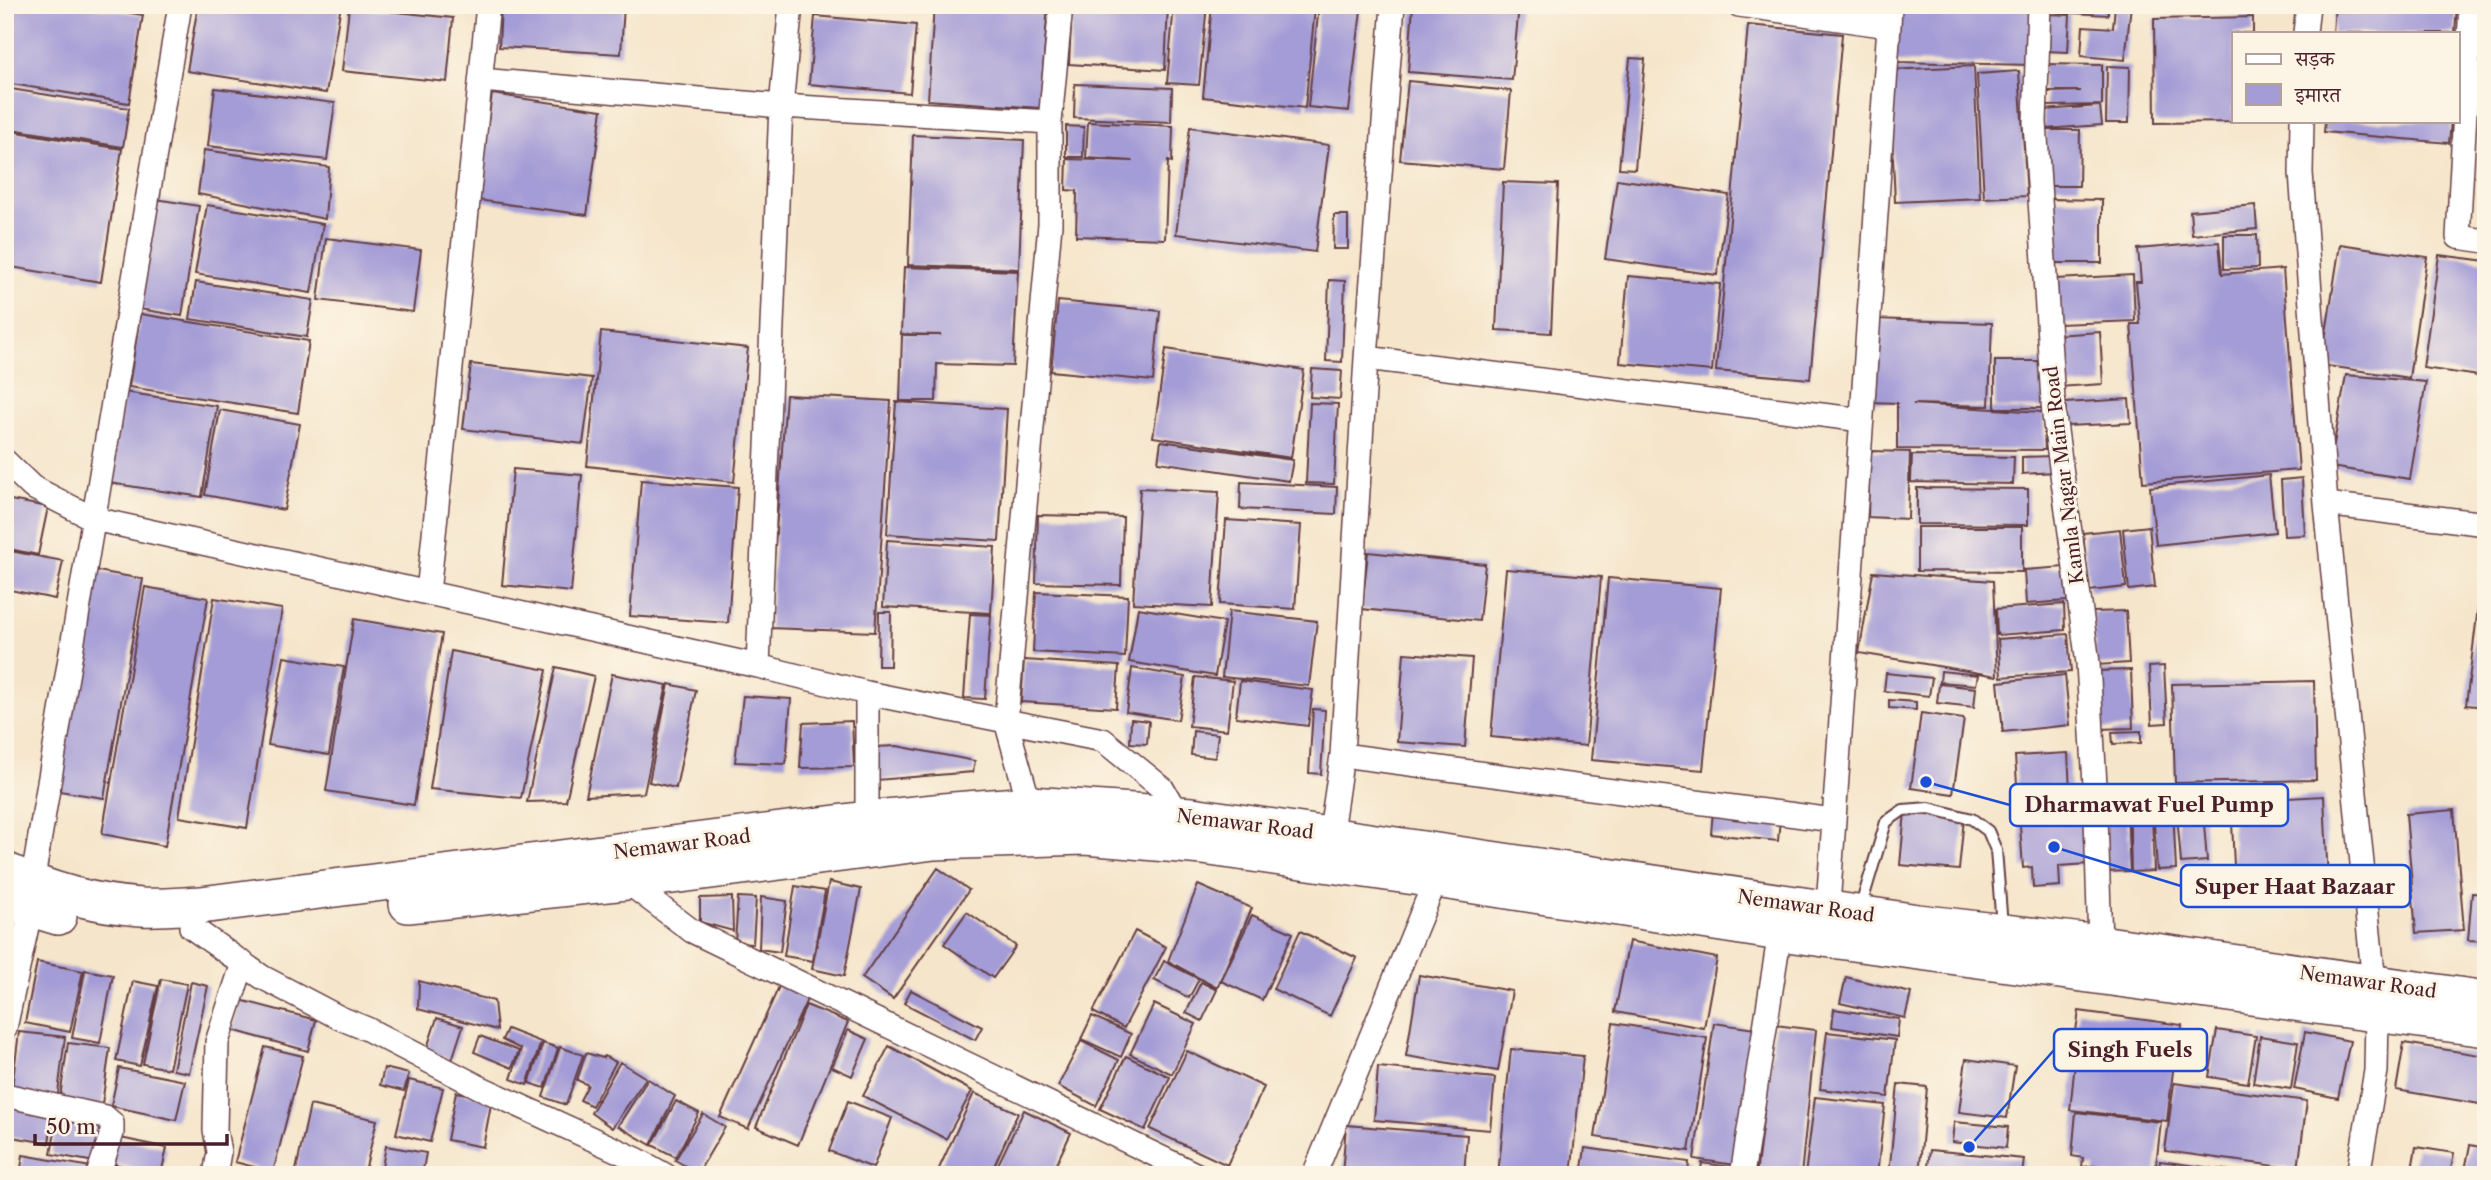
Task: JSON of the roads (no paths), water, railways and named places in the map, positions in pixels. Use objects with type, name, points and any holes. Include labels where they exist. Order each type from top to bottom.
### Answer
[{"type":"highway","name":"Nemawar Road","points":[[18,891],[142,907],[201,905],[867,820],[1035,821],[1085,836],[1178,829],[2375,998],[2486,1000]]},
{"type":"highway","name":"Nemawar Road","points":[[18,891],[84,925],[191,927],[626,881],[934,841],[1035,821]]},
{"type":"highway","name":"Nemawar Road","points":[[1328,849],[1436,879],[1780,932],[1837,920],[2003,932],[2100,944],[2375,998],[2486,1028]]},
{"type":"street","points":[[5,1028],[18,891],[94,519],[180,5]]},
{"type":"street","points":[[428,593],[488,5]]},
{"type":"street","points":[[758,666],[781,106],[791,5]]},
{"type":"street","points":[[1035,821],[1006,721],[1051,224],[1050,122],[1061,5]]},
{"type":"street","points":[[1328,849],[1342,755],[1366,358],[1393,5]]},
{"type":"street","points":[[1739,5],[1890,16],[1833,820],[1837,920]]},
{"type":"street","name":"Kamla Nagar Main Road","points":[[2039,5],[2035,122],[2054,416],[2088,663],[2100,944]]},
{"type":"street","points":[[2305,32],[2308,5]]},
{"type":"street","points":[[2471,5],[2458,237],[2486,241]]},
{"type":"street","points":[[481,80],[781,106],[1050,122]]},
{"type":"street","points":[[2302,122],[2301,173],[2326,504],[2375,998],[2376,1071],[2358,1175]]},
{"type":"street","points":[[1366,358],[1862,420]]},
{"type":"street","points":[[5,461],[32,487],[94,519],[758,666],[867,693],[1103,740],[1162,788],[1178,829]]},
{"type":"street","points":[[2326,504],[2486,524]]},
{"type":"street","points":[[867,693],[867,820]]},
{"type":"street","points":[[1342,755],[1833,820]]},
{"type":"street","points":[[1314,1175],[1436,879]]},
{"type":"street","points":[[626,881],[692,930],[1197,1175]]},
{"type":"street","points":[[191,927],[262,977],[340,1018],[368,1029],[479,1087],[638,1160],[664,1175]]},
{"type":"street","points":[[1742,1175],[1780,932]]},
{"type":"street","points":[[215,1175],[219,1152],[215,1130],[217,1042],[243,963]]},
{"type":"street","points":[[5,1095],[105,1116],[112,1123],[112,1133],[98,1175]]},
{"type":"lane","points":[[1837,920],[1886,822],[1903,810],[1929,808],[1972,819],[1988,831],[1996,850],[2003,932]]},
{"type":"place","name":"Dharmawat Fuel Pump","points":[[1926,782]]},
{"type":"place","name":"Super Haat Bazaar","points":[[2054,847]]},
{"type":"place","name":"Singh Fuels","points":[[1969,1147]]}]
